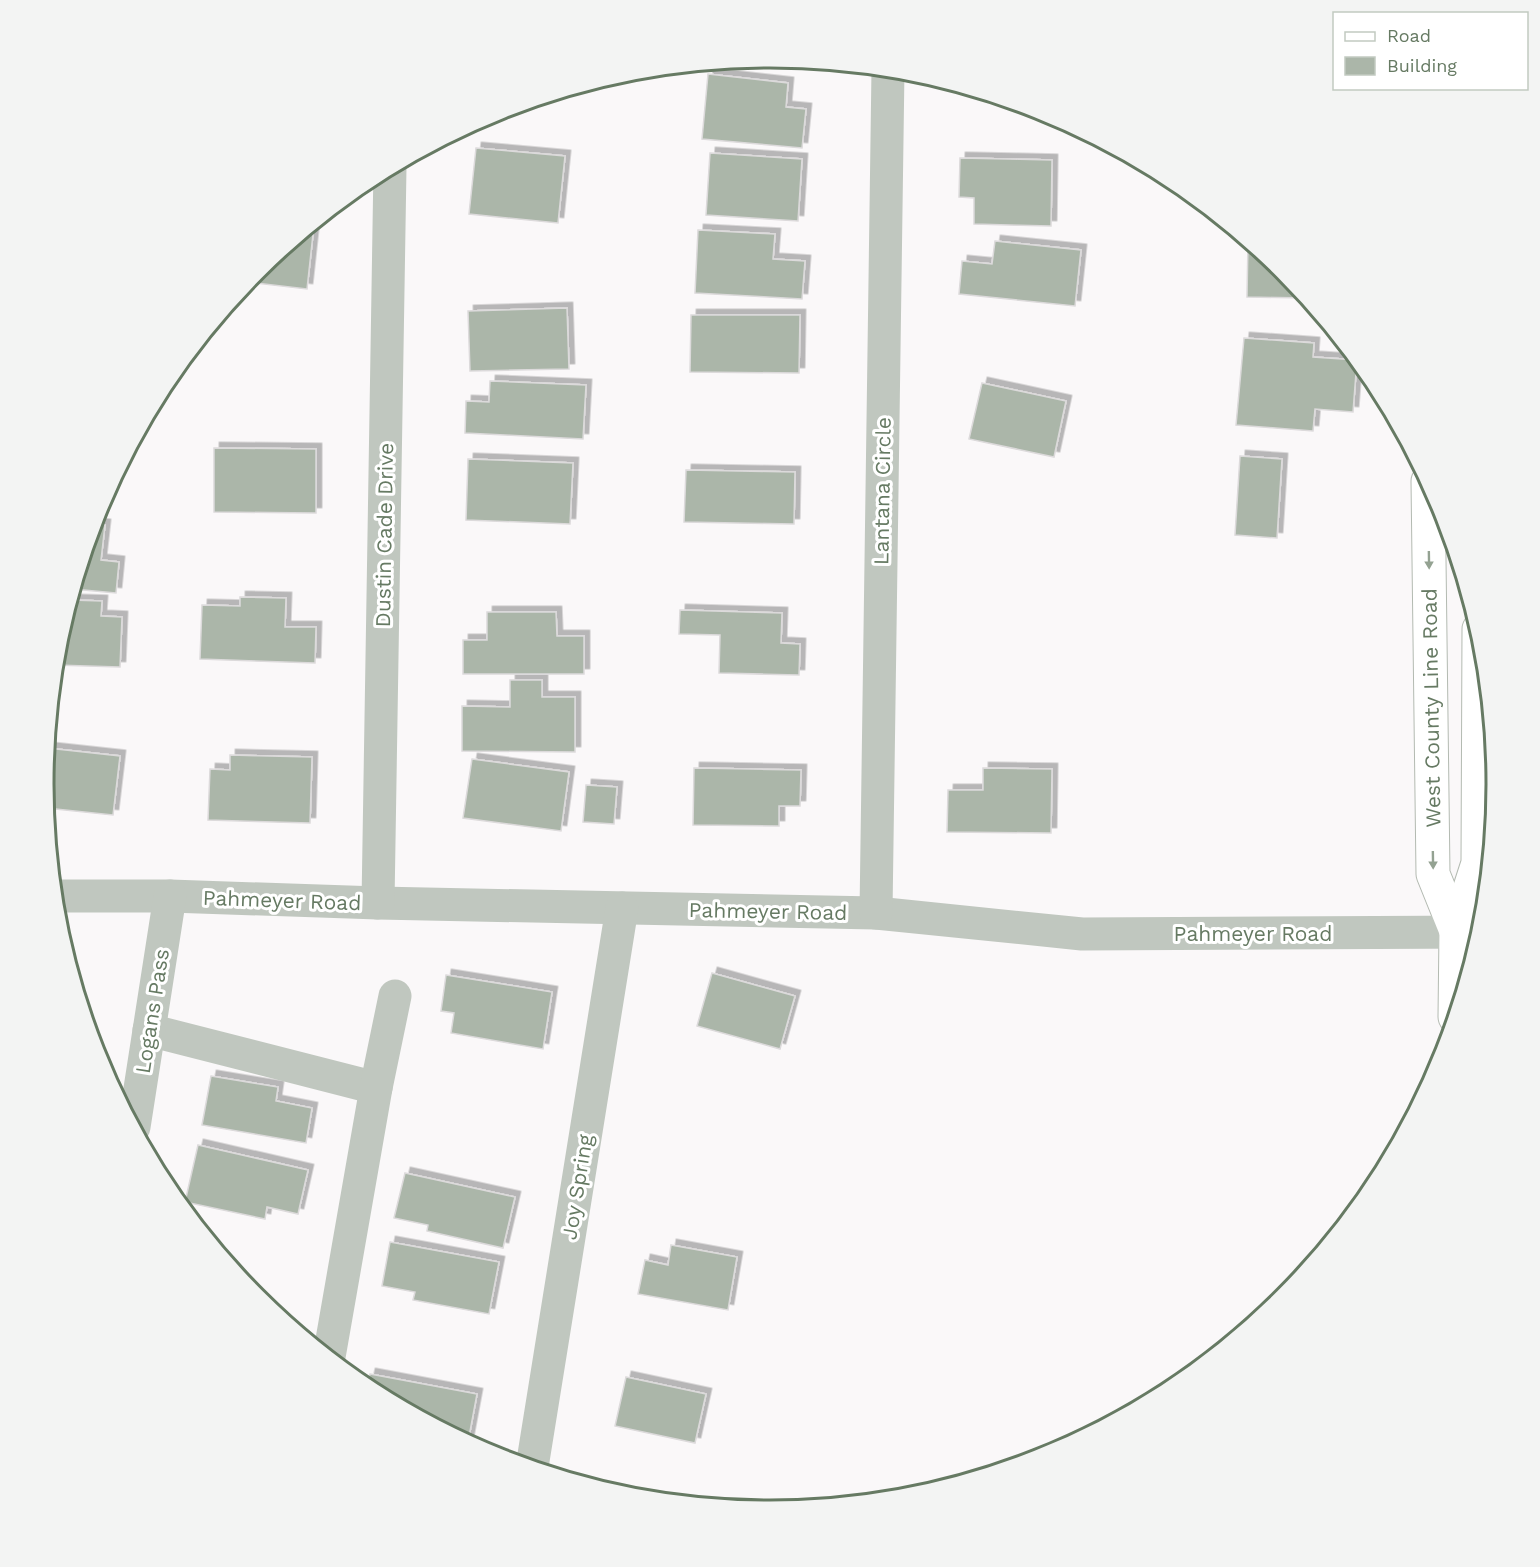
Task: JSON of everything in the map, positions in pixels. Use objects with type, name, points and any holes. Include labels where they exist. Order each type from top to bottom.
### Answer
[{"type":"main road","name":"West County Line Road","points":[[1428,503],[1434,874],[1468,932]]},
{"type":"main road","name":"West County Line Road","points":[[1463,964],[1478,862],[1479,683]]},
{"type":"street","name":"Lantana Circle","points":[[876,913],[888,78]]},
{"type":"street","name":"Dustin Cade Drive","points":[[378,903],[390,177]]},
{"type":"street","name":"Pahmeyer Road","points":[[63,896],[170,896],[378,903],[876,913],[1082,934],[1468,932]]},
{"type":"street","name":"Logans Pass","points":[[136,1115],[170,896]]},
{"type":"street","name":"Joy Spring","points":[[533,1459],[622,908]]},
{"type":"street","points":[[330,1349],[376,1088],[395,996]]},
{"type":"street","points":[[149,1030],[376,1088]]},
{"type":"building","points":[[708,74],[788,83],[786,107],[806,109],[802,148],[702,139]]},
{"type":"building","points":[[476,148],[565,156],[558,223],[469,214]]},
{"type":"building","points":[[710,153],[802,159],[798,221],[706,215]]},
{"type":"building","points":[[960,158],[1052,160],[1051,226],[974,224],[974,198],[959,197]]},
{"type":"building","points":[[698,230],[775,234],[773,259],[805,261],[802,299],[695,293]]},
{"type":"building","points":[[313,232],[307,289],[258,283]]},
{"type":"building","points":[[995,241],[1081,250],[1075,306],[959,294],[962,261],[992,264]]},
{"type":"building","points":[[1248,250],[1296,298],[1247,297]]},
{"type":"building","points":[[567,308],[569,369],[470,371],[468,311]]},
{"type":"building","points":[[691,315],[800,315],[799,373],[690,372]]},
{"type":"building","points":[[1244,338],[1314,343],[1313,357],[1346,359],[1356,373],[1353,412],[1315,409],[1313,431],[1236,425]]},
{"type":"building","points":[[490,381],[586,385],[583,439],[465,433],[466,401],[489,402]]},
{"type":"building","points":[[982,383],[1066,401],[1054,457],[969,439]]},
{"type":"building","points":[[214,448],[316,449],[316,513],[214,512]]},
{"type":"building","points":[[1240,456],[1282,459],[1277,538],[1235,535]]},
{"type":"building","points":[[468,459],[573,463],[570,524],[466,520]]},
{"type":"building","points":[[686,470],[795,472],[794,524],[684,522]]},
{"type":"building","points":[[103,525],[105,525],[101,560],[119,562],[116,593],[81,590]]},
{"type":"building","points":[[240,597],[286,598],[285,627],[316,627],[315,663],[200,659],[202,605],[240,606]]},
{"type":"building","points":[[78,600],[102,601],[101,616],[122,617],[120,667],[64,665]]},
{"type":"building","points":[[680,610],[782,613],[781,643],[800,644],[799,675],[719,673],[720,635],[679,634]]},
{"type":"building","points":[[487,612],[556,612],[557,636],[584,636],[584,674],[463,674],[463,640],[487,640]]},
{"type":"building","points":[[510,680],[542,680],[542,697],[575,697],[575,752],[462,751],[462,706],[510,707]]},
{"type":"building","points":[[55,749],[120,756],[113,815],[55,809]]},
{"type":"building","points":[[230,755],[312,757],[310,823],[208,820],[210,769],[230,770]]},
{"type":"building","points":[[472,759],[569,772],[561,831],[463,818]]},
{"type":"building","points":[[694,768],[801,770],[800,806],[779,806],[779,826],[693,825]]},
{"type":"building","points":[[983,768],[1052,769],[1051,833],[947,832],[948,790],[983,790]]},
{"type":"building","points":[[586,785],[617,787],[614,824],[583,822]]},
{"type":"building","points":[[712,973],[795,996],[780,1049],[697,1026]]},
{"type":"building","points":[[446,975],[552,992],[543,1049],[451,1033],[454,1013],[441,1011]]},
{"type":"building","points":[[211,1076],[278,1087],[276,1101],[312,1108],[306,1143],[202,1125]]},
{"type":"building","points":[[198,1145],[308,1170],[298,1214],[267,1207],[265,1219],[191,1203],[186,1197]]},
{"type":"building","points":[[405,1173],[515,1197],[503,1248],[427,1231],[428,1225],[394,1218]]},
{"type":"building","points":[[390,1242],[499,1262],[489,1314],[413,1300],[415,1292],[382,1286]]},
{"type":"building","points":[[671,1245],[737,1257],[728,1310],[638,1294],[645,1260],[668,1265]]},
{"type":"building","points":[[370,1374],[477,1394],[470,1433],[412,1404],[369,1377]]},
{"type":"building","points":[[626,1377],[706,1394],[695,1443],[615,1426]]}]
